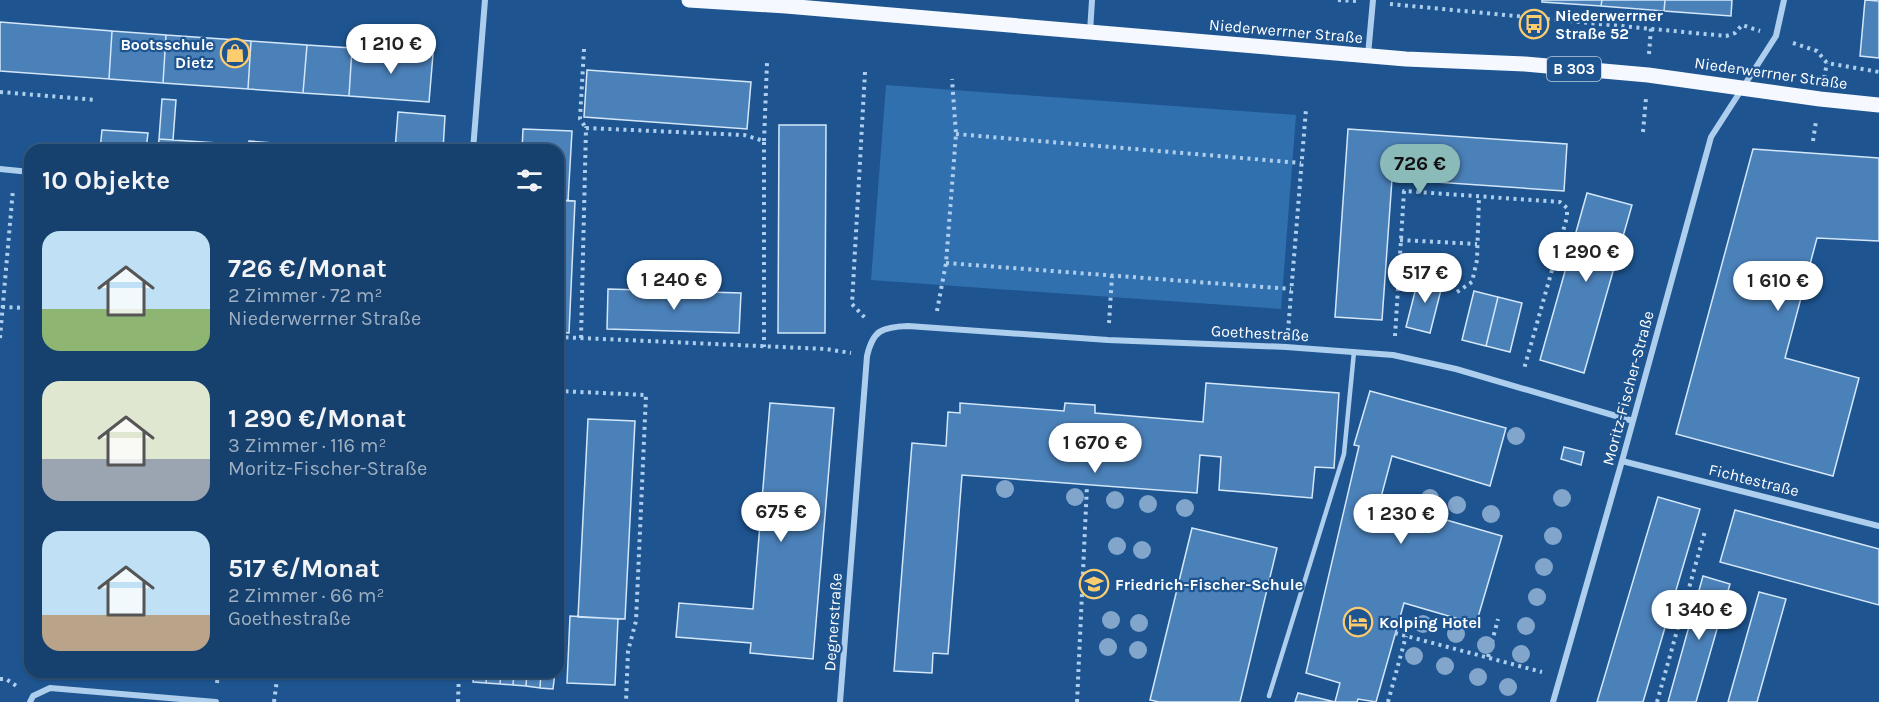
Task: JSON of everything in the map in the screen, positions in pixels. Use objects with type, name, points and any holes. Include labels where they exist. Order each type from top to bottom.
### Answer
[{"type":"main road","name":"Niederwerrner Straße","points":[[689,0],[787,3],[1090,33],[1406,60],[1525,64],[1648,75],[1879,105]]},
{"type":"street","points":[[473,144],[485,0]]},
{"type":"street","points":[[1090,33],[1092,0]]},
{"type":"street","points":[[1776,36],[1784,0]]},
{"type":"street","points":[[1368,56],[1373,2]]},
{"type":"street","name":"Moritz-Fischer-Straße","points":[[1553,702],[1711,137],[1776,36]]},
{"type":"street","points":[[0,169],[24,171]]},
{"type":"street","name":"Goethestraße","points":[[878,332],[890,327],[935,328],[1108,340],[1287,347],[1394,355],[1456,369],[1633,421]]},
{"type":"street","name":"Degnerstraße","points":[[840,702],[867,356],[870,341],[878,332]]},
{"type":"street","name":"Fichtestraße","points":[[1622,461],[1879,526]]},
{"type":"street","points":[[32,699],[50,688],[216,702]]},
{"type":"lane","points":[[1269,696],[1344,454],[1354,352]]},
{"type":"path","points":[[1338,0],[1726,36],[1735,33],[1742,25],[1816,51],[1827,63],[1879,72]]},
{"type":"path","points":[[581,338],[586,128],[580,119],[584,49]]},
{"type":"path","points":[[764,347],[766,63]]},
{"type":"path","points":[[865,72],[852,304],[878,332]]},
{"type":"path","points":[[935,328],[946,262],[956,134],[952,79]]},
{"type":"path","points":[[0,92],[97,100]]},
{"type":"path","points":[[1287,347],[1306,110]]},
{"type":"path","points":[[586,128],[744,135],[764,141]]},
{"type":"path","points":[[956,134],[1301,162]]},
{"type":"path","points":[[0,338],[15,170]]},
{"type":"path","points":[[1394,355],[1404,191],[1560,202],[1567,208],[1567,217],[1550,285],[1519,388]]},
{"type":"path","points":[[1457,292],[1472,282],[1477,261],[1479,197]]},
{"type":"path","points":[[1400,240],[1478,244]]},
{"type":"path","points":[[946,262],[1291,289]]},
{"type":"path","points":[[1108,340],[1112,276]]},
{"type":"path","points":[[2,307],[24,308]]},
{"type":"path","points":[[564,337],[826,349],[867,356]]},
{"type":"path","points":[[564,391],[646,395],[636,621],[628,651],[626,702]]},
{"type":"path","points":[[1077,702],[1087,485]]},
{"type":"path","points":[[1657,702],[1705,531]]},
{"type":"path","points":[[1488,657],[1498,619]]},
{"type":"path","points":[[1395,633],[1560,677]]},
{"type":"path","points":[[1388,702],[1407,636]]},
{"type":"path","points":[[274,702],[277,678]]},
{"type":"path","points":[[458,702],[459,678]]},
{"type":"path","points":[[0,679],[6,679]]},
{"type":"shaded area","points":[[886,85],[1296,115],[1281,309],[871,280]]},
{"type":"building","points":[[1542,0],[1602,0],[1601,6],[1542,2]]},
{"type":"building","points":[[1602,0],[1665,0],[1664,11],[1601,6]]},
{"type":"building","points":[[1665,0],[1732,0],[1731,16],[1664,11]]},
{"type":"building","points":[[1865,0],[1879,1],[1879,58],[1860,56]]},
{"type":"building","points":[[0,22],[112,31],[109,79],[0,71]]},
{"type":"building","points":[[112,31],[166,35],[163,83],[109,79]]},
{"type":"building","points":[[166,35],[251,41],[248,89],[163,83]]},
{"type":"building","points":[[251,41],[307,45],[303,93],[248,89]]},
{"type":"building","points":[[307,45],[352,48],[349,96],[303,93]]},
{"type":"building","points":[[352,48],[433,54],[429,102],[349,96]]},
{"type":"building","points":[[587,70],[751,82],[747,129],[584,117]]},
{"type":"building","points":[[162,99],[176,100],[173,140],[159,139]]},
{"type":"building","points":[[398,112],[445,116],[443,144],[395,144]]},
{"type":"building","points":[[779,125],[826,125],[825,333],[778,333]]},
{"type":"building","points":[[523,129],[572,131],[568,201],[564,201],[564,144],[522,144]]},
{"type":"building","points":[[1348,129],[1567,144],[1564,191],[1392,179],[1382,320],[1335,317]]},
{"type":"building","points":[[102,130],[148,133],[147,144],[101,144]]},
{"type":"building","points":[[159,139],[232,144],[159,144]]},
{"type":"building","points":[[249,141],[286,144],[249,144]]},
{"type":"building","points":[[1753,149],[1879,158],[1879,241],[1817,238],[1785,358],[1859,378],[1833,476],[1676,434]]},
{"type":"building","points":[[1587,193],[1632,205],[1584,373],[1540,360]]},
{"type":"building","points":[[564,200],[575,201],[569,333],[564,333]]},
{"type":"building","points":[[1419,276],[1443,282],[1430,333],[1406,327]]},
{"type":"building","points":[[608,289],[741,293],[739,333],[607,329]]},
{"type":"building","points":[[1474,291],[1498,297],[1486,346],[1462,340]]},
{"type":"building","points":[[1498,297],[1522,303],[1510,352],[1486,346]]},
{"type":"building","points":[[1206,383],[1339,393],[1334,468],[1315,467],[1312,498],[1219,490],[1221,457],[1200,455],[1197,493],[962,475],[948,654],[933,653],[932,673],[894,671],[912,443],[946,446],[948,412],[960,413],[960,403],[1064,411],[1065,403],[1095,405],[1095,413],[1203,422]]},
{"type":"building","points":[[1370,391],[1506,428],[1490,486],[1392,456],[1376,516],[1383,518],[1408,503],[1425,530],[1429,515],[1502,536],[1476,624],[1404,603],[1376,702],[1358,699],[1357,702],[1335,702],[1340,683],[1306,673],[1359,446],[1354,445]]},
{"type":"building","points":[[770,403],[834,408],[813,659],[750,653],[751,643],[676,637],[679,603],[753,609]]},
{"type":"building","points":[[588,419],[635,421],[625,619],[578,617]]},
{"type":"building","points":[[1564,447],[1584,452],[1581,465],[1561,459]]},
{"type":"building","points":[[1658,497],[1700,509],[1643,702],[1597,702]]},
{"type":"building","points":[[1735,510],[1879,549],[1879,605],[1720,562]]},
{"type":"building","points":[[1192,528],[1277,548],[1240,702],[1150,700]]},
{"type":"building","points":[[1703,576],[1730,584],[1696,702],[1668,702]]},
{"type":"building","points":[[1759,592],[1786,599],[1757,702],[1728,702]]},
{"type":"building","points":[[570,616],[618,619],[615,685],[567,683]]},
{"type":"building","points":[[473,678],[486,678],[486,683],[473,682]]},
{"type":"building","points":[[486,678],[500,678],[500,684],[486,683]]},
{"type":"building","points":[[500,678],[514,678],[513,685],[500,684]]},
{"type":"building","points":[[514,678],[527,678],[526,686],[513,685]]},
{"type":"building","points":[[527,678],[541,678],[540,688],[526,686]]},
{"type":"building","points":[[541,678],[554,678],[553,689],[540,688]]},
{"type":"building","points":[[1298,693],[1335,702],[1295,702]]},
{"type":"place","name":"Niederwerrner Straße 52","points":[[1534,24]]},
{"type":"place","name":"Bootsschule Dietz","points":[[235,53]]},
{"type":"place","name":"Friedrich-Fischer-Schule","points":[[1094,584]]},
{"type":"place","name":"Kolping Hotel","points":[[1358,622]]}]
